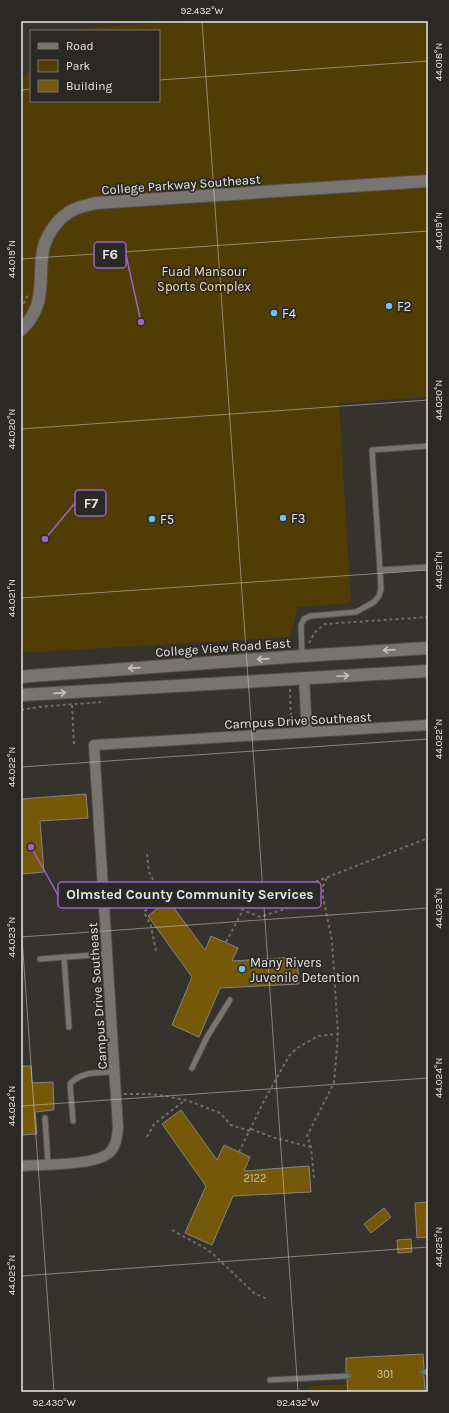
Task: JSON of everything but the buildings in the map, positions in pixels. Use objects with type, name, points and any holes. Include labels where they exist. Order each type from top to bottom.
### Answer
[{"type":"main road","name":"College Parkway Southeast","points":[[21,330],[29,322],[37,308],[41,294],[42,256],[45,242],[54,227],[64,216],[74,209],[84,205],[428,181]]},
{"type":"main road","name":"College View Road East","points":[[21,677],[302,650],[428,648]]},
{"type":"main road","points":[[21,696],[428,671]]},
{"type":"street","points":[[304,678],[307,732]]},
{"type":"street","name":"Campus Drive Southeast","points":[[21,1166],[87,1162],[99,1159],[109,1153],[117,1139],[118,1128],[115,1072],[94,745],[428,725]]},
{"type":"lane","points":[[302,650],[301,625],[304,619],[310,616],[323,614],[356,612],[374,602],[379,596],[381,589],[372,450],[428,446]]},
{"type":"lane","points":[[380,570],[428,567]]},
{"type":"lane","points":[[40,959],[107,954]]},
{"type":"lane","points":[[64,958],[69,1027]]},
{"type":"lane","points":[[192,1068],[207,1037],[230,1000]]},
{"type":"lane","points":[[73,1122],[70,1084],[75,1078],[84,1075],[115,1072]]},
{"type":"lane","points":[[44,1118],[48,1164]]},
{"type":"lane","points":[[270,1380],[347,1376]]},
{"type":"path","points":[[302,650],[310,643],[315,632],[325,624],[428,617]]},
{"type":"path","points":[[290,690],[291,733]]},
{"type":"path","points":[[72,705],[74,746]]},
{"type":"path","points":[[156,951],[151,926],[144,912],[161,895],[208,891],[243,910],[260,916],[297,905],[305,900],[315,882],[428,838]]},
{"type":"path","points":[[147,854],[149,872],[161,895]]},
{"type":"path","points":[[314,1178],[311,1147],[307,1136],[334,1083],[338,1034],[332,942],[323,886],[328,877]]},
{"type":"path","points":[[226,942],[243,910]]},
{"type":"path","points":[[239,1152],[264,1101],[289,1056],[297,1048],[318,1036],[338,1034]]},
{"type":"path","points":[[116,1094],[149,1094],[184,1100],[220,1112],[231,1125],[311,1147]]},
{"type":"path","points":[[147,1137],[154,1124],[184,1100]]},
{"type":"path","points":[[172,1230],[203,1246],[254,1293],[267,1299]]},
{"type":"green space","name":"Fuad Mansour Sports Complex","points":[[197,21],[428,21],[428,397],[339,403],[351,603],[298,607],[290,637],[21,653],[21,79],[30,71],[30,102],[160,102],[160,30],[78,30],[81,28]]},
{"type":"green space","points":[[347,1384],[348,1392],[305,1392],[311,1386]]},
{"type":"place","name":"F2","points":[[389,306]]},
{"type":"place","name":"F4","points":[[274,313]]},
{"type":"place","name":"F6","points":[[141,322]]},
{"type":"place","name":"F3","points":[[283,518]]},
{"type":"place","name":"F5","points":[[152,519]]},
{"type":"place","name":"F7","points":[[45,539]]},
{"type":"place","name":"Olmsted County Community Services","points":[[31,847]]},
{"type":"place","name":"Many Rivers Juvenile Detention","points":[[242,969]]}]
